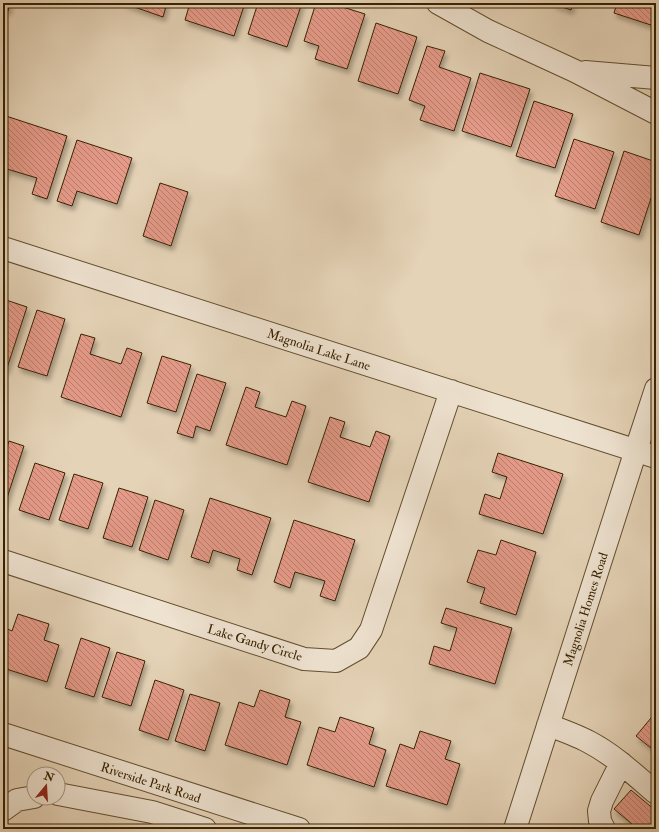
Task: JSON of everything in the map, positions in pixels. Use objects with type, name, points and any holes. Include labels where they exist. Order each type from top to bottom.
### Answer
[{"type":"street","points":[[438,3],[488,31],[575,72],[656,113]]},
{"type":"street","points":[[575,72],[656,78]]},
{"type":"street","name":"Magnolia Lake Lane","points":[[3,248],[656,457]]},
{"type":"street","name":"Magnolia Homes Road","points":[[515,829],[656,389]]},
{"type":"street","name":"Lake Gandy Circle","points":[[3,561],[304,659],[336,661],[359,648],[371,630],[451,391]]},
{"type":"street","points":[[548,725],[590,742],[621,763],[656,793]]},
{"type":"street","name":"Riverside Park Road","points":[[3,734],[299,829]]},
{"type":"street","points":[[604,829],[600,821],[599,811],[602,801],[621,763]]},
{"type":"street","points":[[66,796],[152,812],[205,829]]},
{"type":"street","points":[[3,810],[18,800],[26,799]]},
{"type":"building","points":[[3,3],[10,3],[8,11],[3,9]]},
{"type":"building","points":[[123,3],[167,3],[163,17]]},
{"type":"building","points":[[190,3],[245,3],[234,36],[185,20]]},
{"type":"building","points":[[258,3],[302,3],[287,47],[248,34]]},
{"type":"building","points":[[316,3],[330,3],[365,14],[347,69],[315,59],[319,46],[304,41]]},
{"type":"building","points":[[573,3],[571,10],[553,4]]},
{"type":"building","points":[[617,3],[656,3],[656,19],[654,26],[614,13]]},
{"type":"building","points":[[376,23],[417,37],[398,94],[358,81]]},
{"type":"building","points":[[427,46],[445,51],[439,67],[471,78],[454,131],[420,120],[425,106],[409,100]]},
{"type":"building","points":[[480,73],[530,89],[511,147],[462,131]]},
{"type":"building","points":[[534,101],[573,114],[555,168],[516,156]]},
{"type":"building","points":[[6,116],[67,136],[47,199],[32,194],[37,178],[7,169],[3,181],[3,125]]},
{"type":"building","points":[[574,139],[614,152],[595,209],[555,196]]},
{"type":"building","points":[[77,140],[132,158],[117,204],[77,191],[72,206],[57,201]]},
{"type":"building","points":[[624,151],[656,162],[656,183],[639,235],[601,222]]},
{"type":"building","points":[[160,183],[188,192],[171,246],[143,236]]},
{"type":"building","points":[[3,299],[27,307],[6,371],[3,370]]},
{"type":"building","points":[[37,310],[65,319],[47,376],[18,367]]},
{"type":"building","points":[[81,334],[95,338],[90,354],[121,364],[127,348],[142,353],[121,417],[61,397]]},
{"type":"building","points":[[162,356],[191,365],[176,412],[147,403]]},
{"type":"building","points":[[197,374],[226,383],[210,431],[196,426],[193,438],[177,433]]},
{"type":"building","points":[[246,387],[260,392],[255,407],[286,417],[292,401],[306,406],[287,465],[226,445]]},
{"type":"building","points":[[330,417],[345,422],[340,437],[370,447],[376,431],[390,436],[369,502],[308,482]]},
{"type":"building","points":[[9,441],[24,446],[3,507],[3,453],[5,454]]},
{"type":"building","points":[[498,453],[563,474],[543,534],[479,514],[485,494],[500,499],[507,477],[492,472]]},
{"type":"building","points":[[35,463],[65,473],[49,520],[19,510]]},
{"type":"building","points":[[74,474],[103,483],[88,529],[59,520]]},
{"type":"building","points":[[119,488],[148,497],[132,547],[103,538]]},
{"type":"building","points":[[210,498],[271,518],[252,575],[237,570],[240,559],[213,550],[209,563],[191,557]]},
{"type":"building","points":[[155,500],[184,510],[168,560],[139,550]]},
{"type":"building","points":[[294,520],[355,540],[335,601],[320,596],[325,581],[295,572],[290,588],[274,582]]},
{"type":"building","points":[[501,540],[536,552],[516,615],[480,603],[485,588],[467,582],[478,550],[496,555]]},
{"type":"building","points":[[446,608],[512,628],[495,684],[429,664],[434,646],[450,651],[457,628],[441,623]]},
{"type":"building","points":[[18,614],[49,624],[44,640],[59,645],[47,682],[3,668],[3,627],[12,631]]},
{"type":"building","points":[[81,638],[110,648],[94,697],[65,688]]},
{"type":"building","points":[[117,652],[145,661],[131,706],[102,697]]},
{"type":"building","points":[[155,680],[184,690],[168,740],[139,730]]},
{"type":"building","points":[[260,690],[290,700],[285,717],[301,722],[287,765],[225,745],[239,702],[254,707]]},
{"type":"building","points":[[190,694],[220,703],[205,751],[175,741]]},
{"type":"building","points":[[656,712],[656,752],[636,736]]},
{"type":"building","points":[[340,717],[374,728],[369,744],[386,750],[374,787],[307,765],[319,727],[335,732]]},
{"type":"building","points":[[420,731],[451,741],[445,759],[460,764],[447,805],[386,786],[400,744],[414,749]]},
{"type":"building","points":[[631,790],[656,811],[656,829],[638,829],[614,809]]}]
